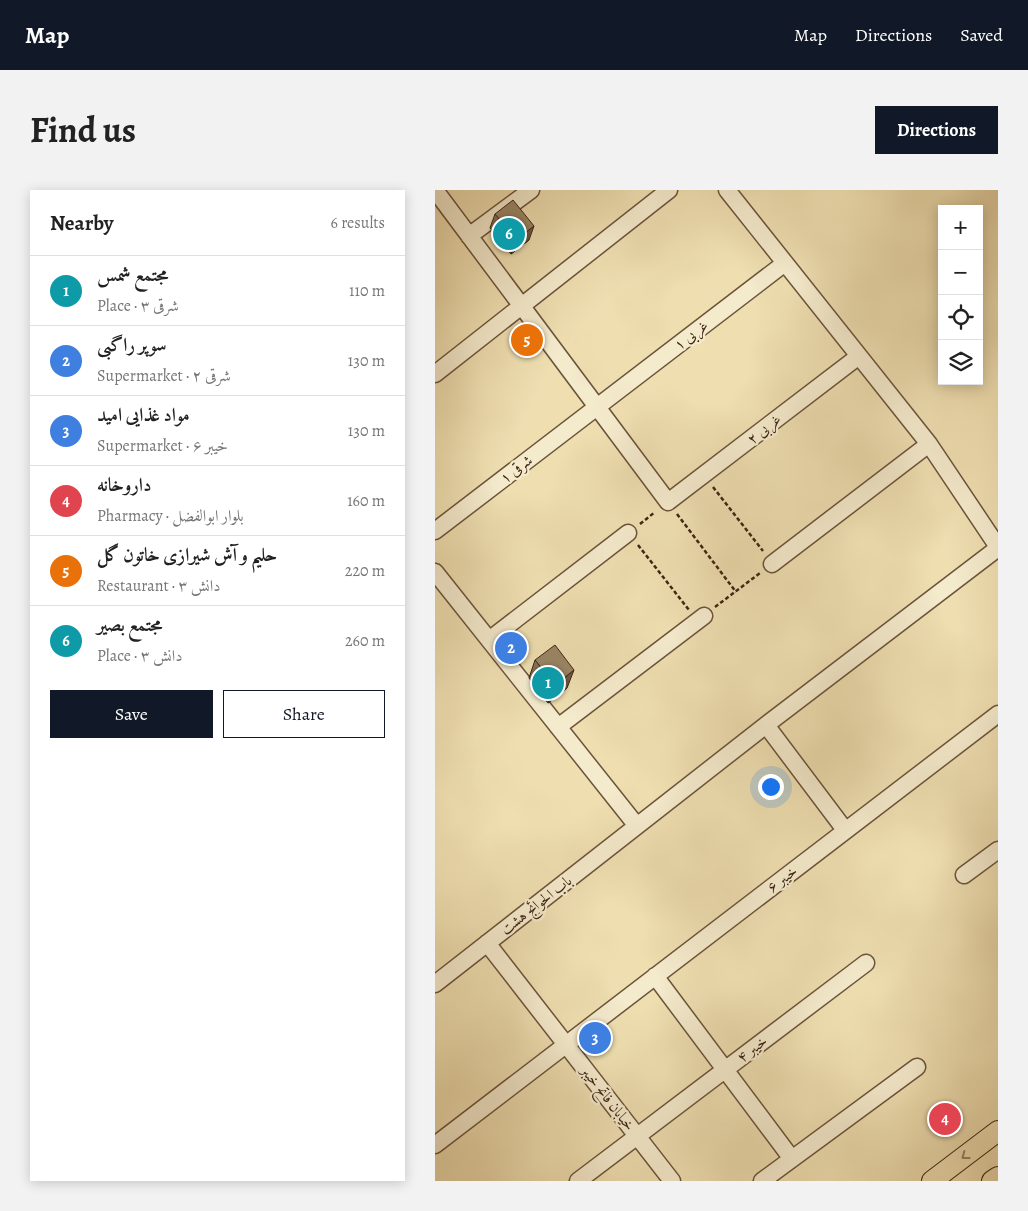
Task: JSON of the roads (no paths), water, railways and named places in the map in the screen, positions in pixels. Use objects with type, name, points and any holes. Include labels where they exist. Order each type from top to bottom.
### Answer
[{"type":"main road","points":[[932,1181],[998,1131]]},
{"type":"main road","points":[[992,1181],[998,1176]]},
{"type":"street","points":[[435,190],[597,407]]},
{"type":"street","points":[[469,236],[531,190]]},
{"type":"street","points":[[435,374],[669,190]]},
{"type":"street","points":[[727,190],[929,444],[998,547]]},
{"type":"street","name":"۱ غربی","points":[[597,407],[785,264]]},
{"type":"street","name":"۲ غربی","points":[[597,407],[668,502],[859,356]]},
{"type":"street","name":"۱ شرقی","points":[[435,531],[597,407]]},
{"type":"street","points":[[773,564],[929,444]]},
{"type":"street","points":[[489,640],[628,533]]},
{"type":"street","name":"باب الحوائج هشت","points":[[435,984],[766,725],[998,547]]},
{"type":"street","points":[[435,572],[637,826]]},
{"type":"street","points":[[558,727],[701,618]]},
{"type":"street","name":"خیبر ۶","points":[[435,1145],[998,714]]},
{"type":"street","points":[[766,725],[845,830]]},
{"type":"street","points":[[964,875],[998,850]]},
{"type":"street","name":"خیابان فاتح خیبر","points":[[487,943],[672,1181]]},
{"type":"street","name":"خیبر ۴","points":[[578,1181],[867,963]]},
{"type":"street","points":[[655,976],[792,1159]]},
{"type":"street","points":[[762,1181],[917,1067]]},
{"type":"place","name":"مجتمع بصیر","points":[[509,234]]},
{"type":"place","name":"حلیم و آش شیرازی خاتون گل","points":[[527,340]]},
{"type":"place","name":"سوپر راگبی","points":[[511,648]]},
{"type":"place","name":"مجتمع شمس","points":[[548,683]]},
{"type":"place","name":"مواد غذایی امید","points":[[595,1038]]},
{"type":"place","name":"داروخانه","points":[[945,1119]]}]
